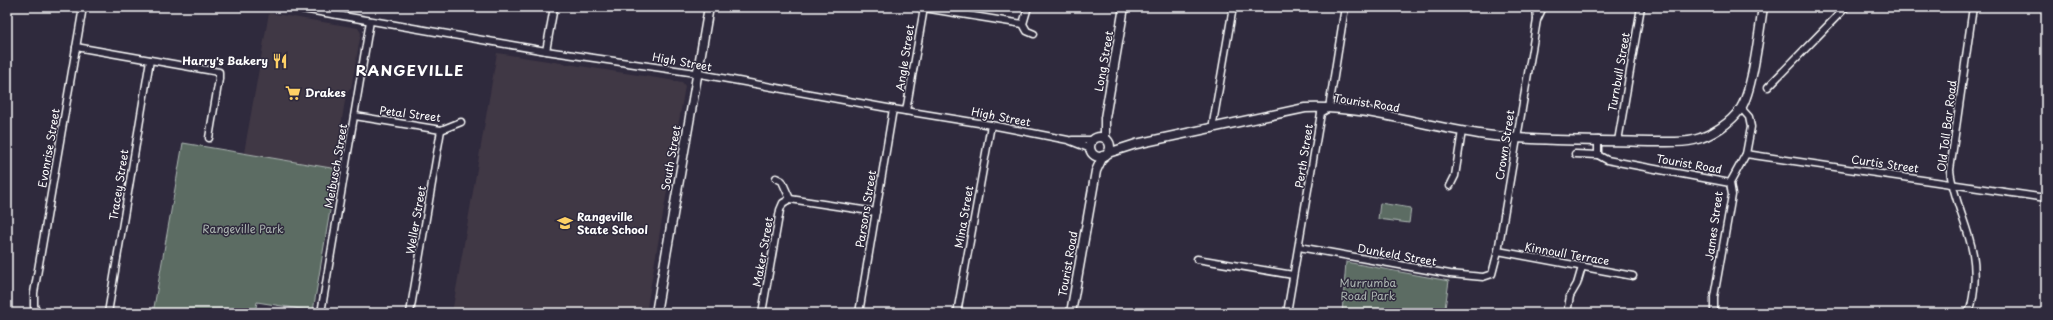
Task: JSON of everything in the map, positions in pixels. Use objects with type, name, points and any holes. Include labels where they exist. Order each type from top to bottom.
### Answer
[{"type":"street","name":"Evonrise Street","points":[[38,313],[34,306],[34,293],[83,7]]},
{"type":"street","name":"High Street","points":[[291,7],[307,8],[370,21],[546,51],[698,74],[991,125],[1068,140],[1102,140]]},
{"type":"street","points":[[546,51],[554,7]]},
{"type":"street","name":"South Street","points":[[656,313],[709,7]]},
{"type":"street","points":[[1023,24],[1028,7]]},
{"type":"street","name":"Long Street","points":[[1102,140],[1124,7]]},
{"type":"street","points":[[1212,129],[1233,7]]},
{"type":"street","name":"Perth Street","points":[[1287,313],[1321,114],[1329,108],[1346,7]]},
{"type":"street","name":"Crown Street","points":[[1492,274],[1498,251],[1537,20],[1536,7]]},
{"type":"street","name":"Crown Street","points":[[1537,20],[1543,7]]},
{"type":"street","name":"Turnbull Street","points":[[1618,141],[1641,7]]},
{"type":"street","points":[[1741,108],[1749,87],[1763,7]]},
{"type":"street","points":[[1768,86],[1846,7]]},
{"type":"street","name":"Old Toll Bar Road","points":[[1965,313],[1970,310],[1974,297],[1973,254],[1952,184],[1950,170],[1973,7]]},
{"type":"street","points":[[921,8],[1023,24],[1028,31],[1034,34]]},
{"type":"street","name":"Angle Street","points":[[906,111],[921,8]]},
{"type":"street","name":"Meibusch Street","points":[[321,313],[370,21]]},
{"type":"street","points":[[76,47],[218,72],[219,79],[209,138]]},
{"type":"street","name":"Tracey Street","points":[[108,313],[150,60]]},
{"type":"street","name":"Tourist Road","points":[[1071,313],[1099,153],[1305,108],[1346,110],[1462,131],[1517,137],[1679,142],[1695,140],[1712,133],[1728,122],[1741,108]]},
{"type":"street","name":"James Street","points":[[1714,313],[1714,297],[1732,195],[1730,183],[1746,154],[1751,127],[1749,117],[1741,108]]},
{"type":"street","name":"Parsons Street","points":[[859,313],[893,109]]},
{"type":"street","name":"Petal Street","points":[[355,116],[441,130],[461,122]]},
{"type":"street","name":"Mina Street","points":[[957,313],[991,125]]},
{"type":"street","name":"Weller Street","points":[[410,313],[441,130]]},
{"type":"street","points":[[1450,186],[1455,176],[1462,131]]},
{"type":"street","name":"High Street","points":[[1068,140],[1099,153]]},
{"type":"street","points":[[1099,153],[1102,140]]},
{"type":"street","points":[[1099,153],[1102,140]]},
{"type":"street","name":"Tourist Road","points":[[1102,140],[1136,144]]},
{"type":"street","points":[[1598,140],[1598,155]]},
{"type":"street","name":"Tourist Road","points":[[1575,154],[1598,155],[1607,160],[1730,183]]},
{"type":"street","name":"Curtis Street","points":[[1746,154],[2046,198]]},
{"type":"street","points":[[776,178],[782,181],[790,199],[876,212]]},
{"type":"street","name":"Maker Street","points":[[762,313],[780,210],[783,203],[790,199]]},
{"type":"street","name":"Dunkeld Street","points":[[1299,248],[1450,274],[1483,277],[1492,274]]},
{"type":"street","name":"Kinnoull Terrace","points":[[1498,251],[1633,276]]},
{"type":"street","points":[[1197,259],[1293,275]]},
{"type":"street","points":[[1567,313],[1570,296],[1577,284],[1582,267]]},
{"type":"shaded area","points":[[269,13],[358,28],[361,33],[351,88],[346,94],[337,151],[339,159],[337,169],[244,153]]},
{"type":"shaded area","name":"Rangeville State School","points":[[497,53],[682,82],[685,86],[646,313],[452,313]]},
{"type":"green space","name":"Rangeville Park","points":[[183,143],[337,169],[313,311],[257,302],[255,313],[153,313]]},
{"type":"green space","points":[[1380,203],[1411,208],[1409,223],[1378,219]]},
{"type":"green space","name":"Murrumba Road Park","points":[[1346,262],[1449,281],[1445,308],[1470,313],[1342,313]]},
{"type":"place","name":"Harry's Bakery","points":[[280,61]]},
{"type":"place","name":"Drakes","points":[[293,93]]},
{"type":"place","name":"Rangeville State School","points":[[565,223]]},
{"type":"district","name":"RANGEVILLE","points":[[410,71]]}]
